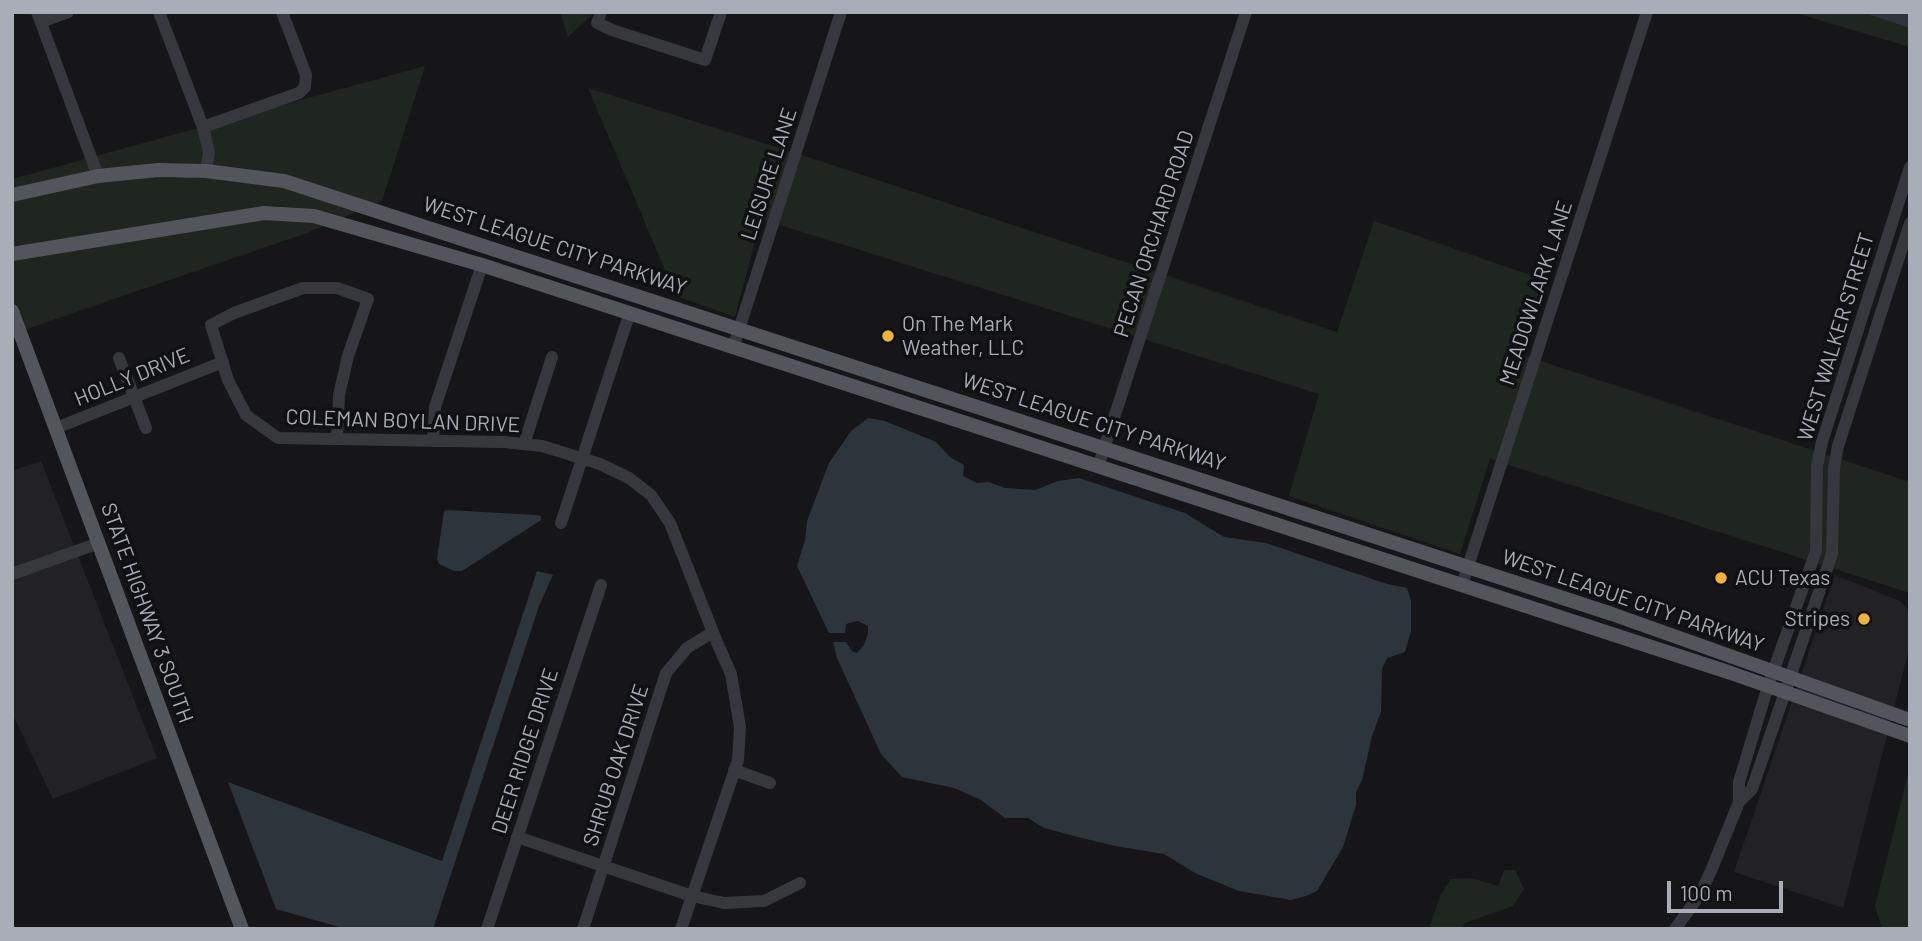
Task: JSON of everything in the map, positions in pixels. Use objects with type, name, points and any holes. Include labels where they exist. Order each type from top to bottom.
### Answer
[{"type":"main road","name":"WEST LEAGUE CITY PARKWAY","points":[[12,195],[98,176],[158,170],[206,171],[284,181],[1614,615],[1910,720]]},
{"type":"main road","name":"WEST LEAGUE CITY PARKWAY","points":[[12,254],[264,213],[314,216],[482,265],[1462,585],[1910,736]]},
{"type":"main road","points":[[482,265],[488,246]]},
{"type":"main road","name":"STATE HIGHWAY 3 SOUTH","points":[[12,311],[242,929]]},
{"type":"street","points":[[68,12],[39,17],[98,176]]},
{"type":"street","points":[[159,12],[203,127],[209,152],[206,171]]},
{"type":"street","points":[[203,127],[299,93],[304,87],[306,75],[282,12]]},
{"type":"street","points":[[599,18],[705,60],[721,12]]},
{"type":"street","name":"LEISURE LANE","points":[[733,348],[841,12]]},
{"type":"street","name":"PECAN ORCHARD ROAD","points":[[1098,467],[1245,12]]},
{"type":"street","name":"MEADOWLARK LANE","points":[[1462,585],[1647,12]]},
{"type":"street","name":"WEST WALKER STREET","points":[[1675,929],[1699,896],[1739,802],[1739,782],[1768,686],[1815,551],[1817,466],[1822,442],[1910,167]]},
{"type":"street","name":"WEST WALKER STREET","points":[[1739,802],[1752,789],[1832,554],[1834,470],[1838,446],[1910,223]]},
{"type":"street","points":[[433,441],[435,407],[482,265]]},
{"type":"street","name":"COLEMAN BOYLAN DRIVE","points":[[337,439],[339,394],[368,299],[337,288],[303,288],[234,313],[211,325],[228,380],[246,415],[278,438],[541,446],[582,458],[629,478],[651,495],[670,523],[731,674],[740,727],[738,760],[681,929]]},
{"type":"street","points":[[561,523],[629,315]]},
{"type":"street","points":[[524,444],[552,357]]},
{"type":"street","points":[[119,358],[146,428]]},
{"type":"street","name":"HOLLY DRIVE","points":[[56,428],[223,362]]},
{"type":"street","points":[[12,574],[99,543]]},
{"type":"street","name":"DEER RIDGE DRIVE","points":[[487,929],[601,585]]},
{"type":"street","name":"SHRUB OAK DRIVE","points":[[583,929],[666,673],[687,648],[712,632]]},
{"type":"street","points":[[734,771],[769,783]]},
{"type":"street","points":[[517,837],[692,896],[724,903],[764,901],[800,883]]},
{"type":"shaded area","points":[[560,12],[595,12],[568,37]]},
{"type":"shaded area","points":[[1792,12],[1910,12],[1910,47]]},
{"type":"shaded area","points":[[1862,12],[1910,12],[1910,28]]},
{"type":"shaded area","points":[[425,66],[382,201],[307,233],[12,334],[12,179]]},
{"type":"shaded area","points":[[588,88],[802,155],[1337,332],[1374,221],[1545,280],[1523,355],[1910,482],[1910,593],[1490,459],[1460,554],[1289,496],[1319,394],[761,219],[735,317],[676,296]]},
{"type":"shaded area","points":[[868,418],[885,421],[936,442],[950,457],[964,465],[963,476],[977,483],[989,482],[1005,488],[1035,490],[1058,481],[1079,478],[1185,513],[1224,537],[1266,543],[1387,584],[1407,588],[1411,601],[1411,631],[1405,652],[1387,658],[1382,669],[1381,712],[1372,736],[1362,780],[1356,792],[1356,805],[1343,847],[1317,891],[1291,900],[1239,891],[1195,873],[1164,854],[1115,846],[1044,828],[1028,818],[1005,818],[981,800],[954,788],[902,777],[881,754],[837,658],[833,642],[846,642],[852,651],[857,653],[864,645],[868,626],[858,621],[846,624],[845,633],[829,633],[797,566],[805,540],[807,521],[829,463],[851,431]]},
{"type":"shaded area","points":[[41,461],[157,758],[53,799],[12,713],[12,471]]},
{"type":"shaded area","points":[[444,511],[535,515],[541,516],[541,520],[462,571],[454,571],[439,564],[437,559]]},
{"type":"shaded area","points":[[537,571],[553,575],[539,606],[433,929],[346,929],[276,909],[228,782],[442,861]]},
{"type":"shaded area","points":[[1835,575],[1900,601],[1910,612],[1910,645],[1843,908],[1734,872]]},
{"type":"shaded area","points":[[1910,766],[1910,929],[1882,929],[1875,906]]},
{"type":"shaded area","points":[[1504,870],[1515,870],[1524,889],[1513,906],[1465,923],[1461,929],[1429,929],[1441,894],[1451,879],[1471,878],[1498,886]]},
{"type":"place","name":"On The Mark Weather, LLC","points":[[888,336]]},
{"type":"place","name":"ACU Texas","points":[[1721,578]]},
{"type":"place","name":"Stripes","points":[[1864,619]]}]
